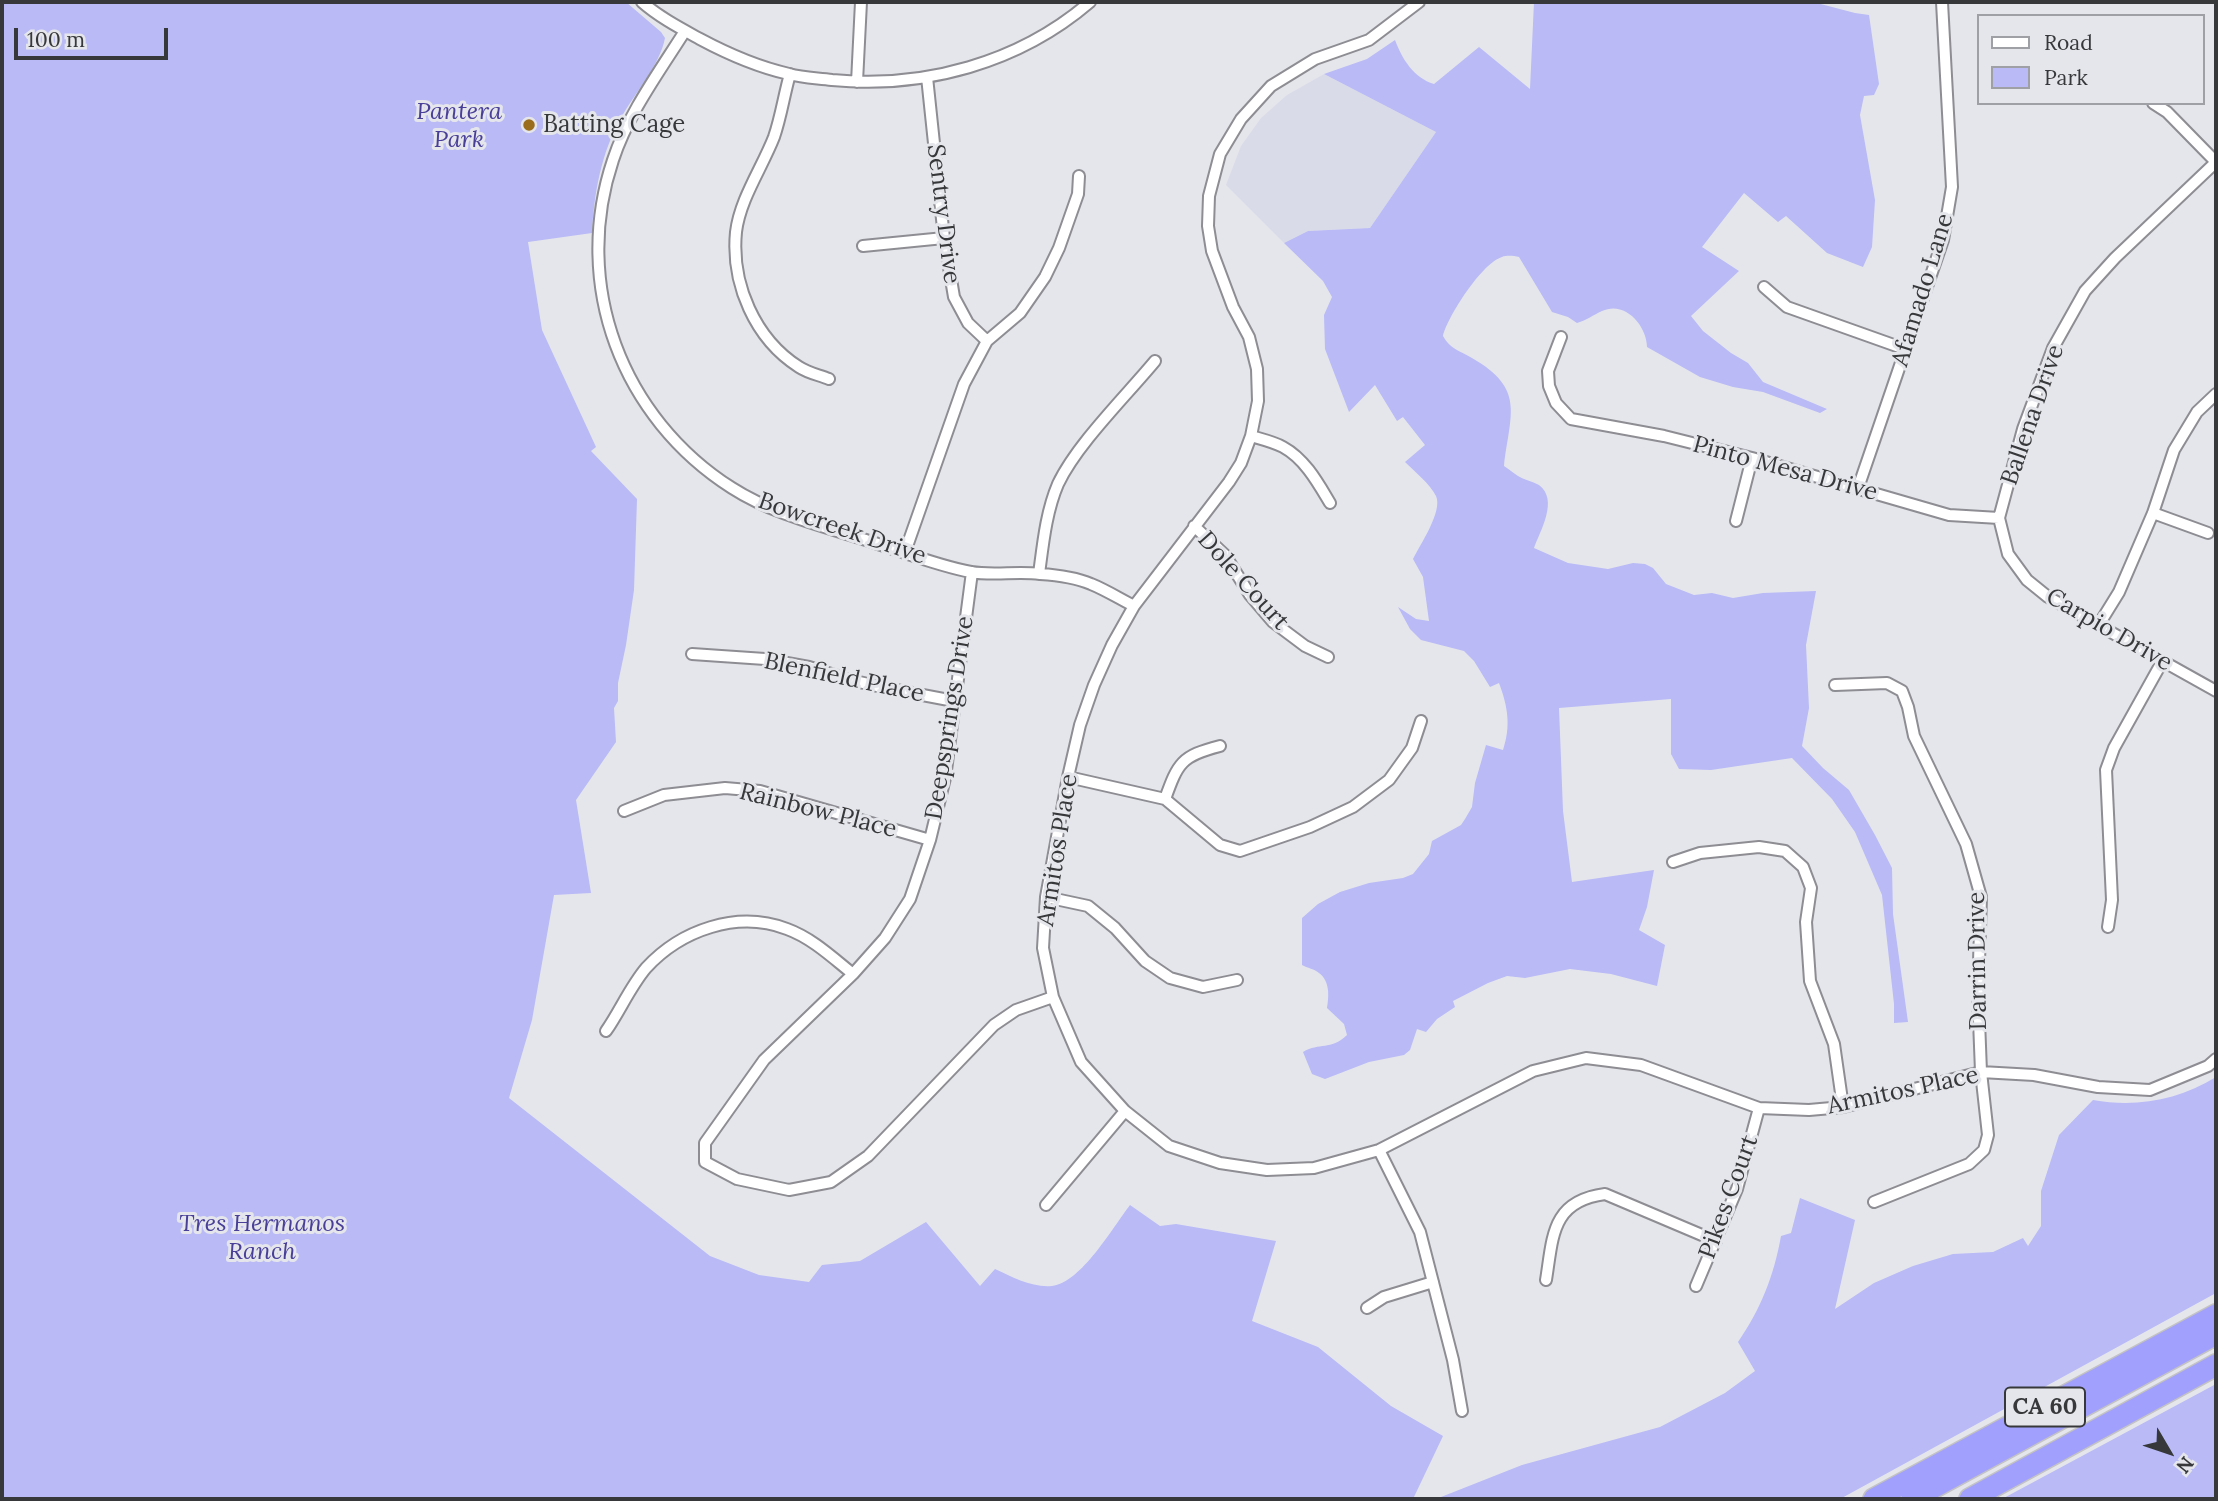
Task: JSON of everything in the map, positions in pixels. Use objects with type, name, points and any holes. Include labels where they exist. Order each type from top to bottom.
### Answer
[{"type":"highway","name":"CA 60","points":[[1874,1499],[2216,1315]]},
{"type":"highway","points":[[1912,1499],[2216,1334]]},
{"type":"highway","points":[[1941,1499],[2216,1349]]},
{"type":"highway","name":"CA 60","points":[[1970,1499],[2216,1365]]},
{"type":"street","points":[[642,2],[685,31],[730,55],[789,75],[858,82],[893,82],[993,60],[1042,36],[1070,19],[1090,2]]},
{"type":"street","points":[[858,82],[862,2]]},
{"type":"street","name":"Armitos Place","points":[[1419,2],[1369,40],[1315,60],[1271,86],[1241,119],[1220,153],[1211,186],[1208,226],[1212,251],[1233,307],[1249,337],[1257,369],[1258,401],[1251,436],[1241,463],[1134,606],[1112,645],[1080,725],[1046,897],[1043,948],[1053,998],[1081,1062],[1125,1111],[1169,1146],[1220,1163],[1267,1170],[1314,1168],[1378,1150],[1533,1071],[1586,1058],[1641,1065],[1759,1108],[1809,1110],[1843,1107],[1981,1072],[2034,1075],[2098,1087],[2150,1090],[2208,1066],[2216,1059]]},
{"type":"street","name":"Afamado Lane","points":[[1858,488],[1943,240],[1952,187],[1942,2]]},
{"type":"street","name":"Bowcreek Drive","points":[[685,31],[629,122],[613,160],[598,234],[598,271],[612,338],[628,375],[650,411],[674,441],[703,466],[732,488],[768,506],[972,572],[1039,573],[1090,583],[1134,606]]},
{"type":"street","points":[[789,75],[774,135],[741,212],[736,231],[736,266],[744,298],[758,326],[779,351],[800,368],[829,379]]},
{"type":"street","name":"Sentry Drive","points":[[927,76],[944,238],[954,297],[968,323],[987,341]]},
{"type":"street","points":[[2156,105],[2216,162]]},
{"type":"street","name":"Ballena Drive","points":[[1999,518],[2024,429],[2053,348],[2085,291],[2115,258],[2216,162]]},
{"type":"street","points":[[905,552],[964,384],[987,341],[1020,313],[1045,278],[1059,248],[1077,194],[1079,176]]},
{"type":"street","points":[[863,246],[944,238]]},
{"type":"street","points":[[1764,287],[1787,307],[1905,349]]},
{"type":"street","name":"Pinto Mesa Drive","points":[[1561,337],[1548,372],[1549,386],[1556,403],[1571,419],[1664,436],[1752,458],[1949,515],[1999,518]]},
{"type":"street","points":[[1039,573],[1047,518],[1059,483],[1082,447],[1155,361]]},
{"type":"street","points":[[2098,626],[2119,592],[2152,513],[2174,450],[2197,412],[2216,394]]},
{"type":"street","points":[[1251,436],[1284,447],[1303,463],[1330,503]]},
{"type":"street","points":[[1736,520],[1752,458]]},
{"type":"street","points":[[2152,513],[2208,533]]},
{"type":"street","name":"Carpio Drive","points":[[1999,518],[2008,554],[2027,580],[2048,597],[2216,691]]},
{"type":"street","name":"Dole Court","points":[[1194,526],[1225,555],[1251,595],[1273,622],[1305,646],[1328,657]]},
{"type":"street","name":"Deepsprings Drive","points":[[972,572],[945,778],[930,840],[910,899],[885,938],[853,974],[764,1060],[705,1143],[705,1162],[737,1179],[789,1190],[831,1182],[868,1156],[994,1025],[1016,1010],[1053,998]]},
{"type":"street","name":"Blenfield Place","points":[[692,654],[776,660],[850,680],[954,701]]},
{"type":"street","points":[[2108,928],[2112,900],[2106,770],[2114,748],[2162,662]]},
{"type":"street","name":"Darrin Drive","points":[[1835,684],[1887,683],[1902,691],[1914,736],[1966,844],[1981,897],[1978,994],[1981,1072],[1988,1135],[1984,1150],[1969,1164],[1874,1202]]},
{"type":"street","points":[[1068,777],[1165,799],[1220,845],[1240,851],[1310,827],[1353,807],[1390,780],[1412,748],[1421,721]]},
{"type":"street","points":[[1165,799],[1176,768],[1199,751],[1220,746]]},
{"type":"street","name":"Rainbow Place","points":[[624,811],[664,795],[725,788],[760,792],[930,840]]},
{"type":"street","points":[[1673,862],[1700,853],[1759,847],[1785,851],[1803,867],[1811,888],[1806,922],[1810,981],[1834,1044],[1843,1107]]},
{"type":"street","points":[[1046,897],[1088,906],[1115,928],[1145,961],[1170,978],[1203,987],[1237,980]]},
{"type":"street","points":[[606,1031],[645,970],[659,956],[690,935],[712,926],[764,923],[787,929],[811,941],[853,974]]},
{"type":"street","name":"Pikes Court","points":[[1696,1286],[1737,1189],[1759,1108]]},
{"type":"street","points":[[1046,1205],[1125,1111]]},
{"type":"street","points":[[1378,1150],[1420,1232],[1453,1360],[1462,1411]]},
{"type":"street","points":[[1546,1280],[1555,1226],[1572,1206],[1586,1197],[1605,1194],[1716,1241]]},
{"type":"street","points":[[1367,1308],[1384,1297],[1433,1282]]},
{"type":"shaded area","points":[[1324,74],[1436,132],[1370,228],[1308,231],[1284,243],[1226,185],[1241,146],[1261,118],[1287,95]]},
{"type":"green space","points":[[2,2],[626,2],[661,32],[665,38],[658,59],[621,118],[608,145],[597,189],[592,233],[528,242],[542,330],[596,447],[591,451],[637,499],[634,590],[618,683],[618,701],[614,708],[616,742],[576,800],[591,893],[554,895],[532,1020],[509,1098],[710,1256],[759,1275],[809,1282],[822,1265],[860,1261],[926,1222],[980,1286],[995,1269],[1030,1284],[1052,1286],[1063,1283],[1085,1265],[1130,1205],[1160,1226],[1176,1224],[1276,1241],[1252,1321],[1318,1347],[1391,1406],[1443,1436],[1413,1499],[2,1499]]},
{"type":"green space","points":[[1534,2],[1813,2],[1869,15],[1879,84],[1874,95],[1864,96],[1860,115],[1875,200],[1872,247],[1863,267],[1827,253],[1786,216],[1778,222],[1744,193],[1702,247],[1739,271],[1691,316],[1703,331],[1748,363],[1763,382],[1827,409],[1820,413],[1763,392],[1700,377],[1647,347],[1639,323],[1619,309],[1602,311],[1577,323],[1552,312],[1519,257],[1502,257],[1485,269],[1459,304],[1443,336],[1452,346],[1489,369],[1507,392],[1511,417],[1504,466],[1539,485],[1548,499],[1546,516],[1534,548],[1568,563],[1608,569],[1633,563],[1645,564],[1653,568],[1666,584],[1694,595],[1712,593],[1733,598],[1763,593],[1816,591],[1806,645],[1809,708],[1802,746],[1849,790],[1892,868],[1893,914],[1908,1022],[1894,1023],[1882,895],[1855,832],[1832,799],[1792,758],[1711,770],[1679,769],[1671,754],[1671,699],[1559,708],[1563,811],[1572,882],[1654,870],[1647,907],[1639,930],[1665,945],[1657,986],[1611,974],[1570,969],[1525,978],[1507,976],[1453,1001],[1455,1007],[1437,1019],[1426,1032],[1417,1029],[1410,1050],[1404,1055],[1369,1062],[1325,1079],[1312,1074],[1303,1052],[1330,1045],[1347,1035],[1344,1024],[1327,1008],[1327,984],[1323,976],[1302,965],[1302,918],[1318,904],[1340,892],[1413,874],[1429,854],[1432,841],[1461,825],[1465,819],[1472,807],[1475,783],[1486,745],[1503,750],[1507,716],[1499,683],[1490,687],[1474,661],[1464,651],[1421,640],[1410,629],[1398,607],[1416,619],[1429,621],[1423,577],[1413,559],[1434,519],[1437,502],[1430,487],[1405,462],[1425,445],[1403,417],[1397,421],[1375,385],[1349,412],[1325,349],[1324,315],[1332,297],[1323,281],[1284,243],[1308,231],[1370,228],[1436,132],[1324,74],[1367,59],[1395,40],[1410,67],[1420,77],[1434,84],[1479,47],[1530,89]]},
{"type":"green space","points":[[2216,1077],[2216,1293],[1840,1499],[1436,1499],[1522,1465],[1660,1427],[1725,1393],[1755,1371],[1738,1342],[1765,1291],[1781,1236],[1791,1233],[1800,1198],[1855,1220],[1835,1309],[1874,1283],[1913,1266],[1953,1254],[1993,1252],[2023,1238],[2028,1246],[2041,1226],[2041,1191],[2059,1135],[2093,1100],[2125,1103],[2157,1100],[2187,1091]]},
{"type":"green space","points":[[2216,1384],[2216,1499],[2002,1499]]},
{"type":"place","name":"Batting Cage","points":[[529,125]]},
{"type":"park label","name":"Pantera Park","points":[[459,126]]},
{"type":"park label","name":"Tres Hermanos Ranch","points":[[262,1238]]}]
